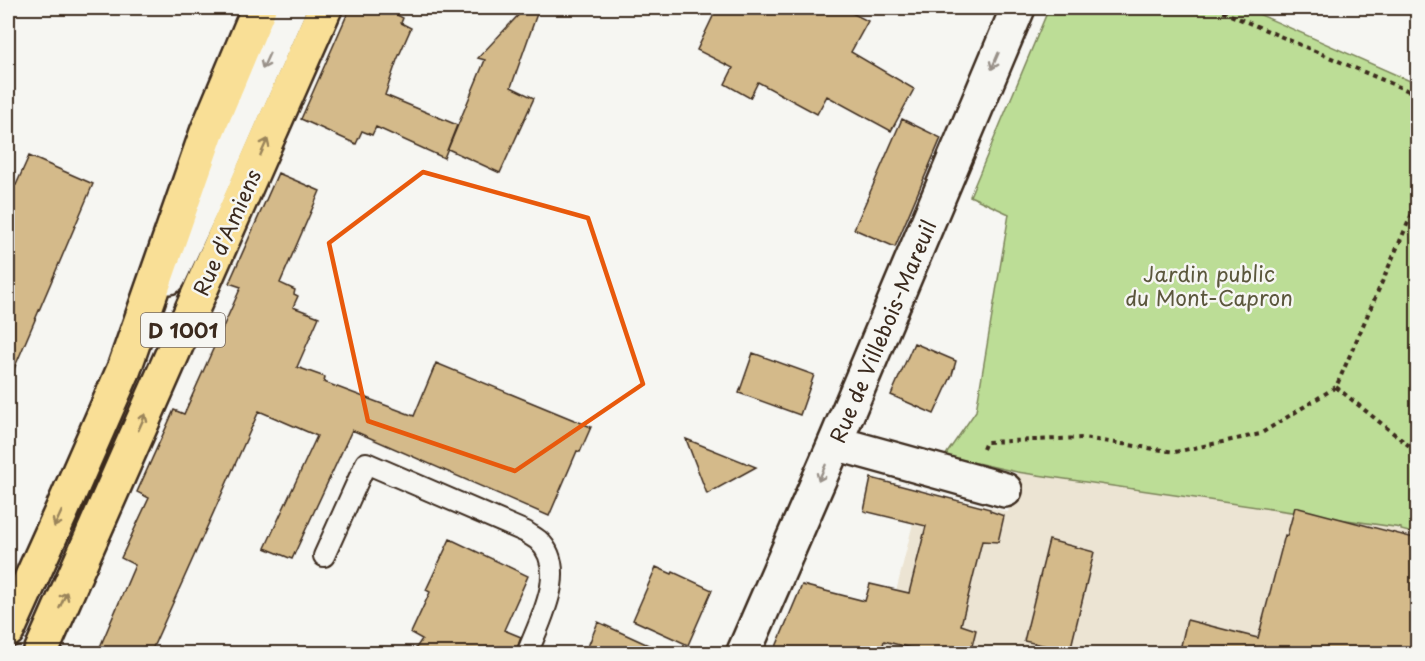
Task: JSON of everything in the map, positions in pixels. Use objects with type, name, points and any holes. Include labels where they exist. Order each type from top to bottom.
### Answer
[{"type":"main road","name":"Rue d'Amiens","points":[[8,630],[124,369],[207,132],[259,8]]},
{"type":"main road","name":"Rue d'Amiens","points":[[40,654],[325,8]]},
{"type":"street","name":"Rue d'Amiens","points":[[124,369],[203,204],[289,8]]},
{"type":"street","name":"Rue de Villebois-Mareuil","points":[[743,654],[835,443],[1018,8]]},
{"type":"street","points":[[835,443],[1005,490]]},
{"type":"lane","points":[[324,556],[366,464],[526,532],[539,540],[552,565],[550,595],[527,654]]},
{"type":"path","points":[[1214,8],[1418,95]]},
{"type":"path","points":[[986,442],[1083,438],[1175,452],[1260,434],[1336,387],[1418,200]]},
{"type":"path","points":[[1336,387],[1418,453]]},
{"type":"highlighted area","points":[[423,172],[588,218],[643,384],[515,471],[368,421],[329,243]]},
{"type":"shaded area","points":[[1101,452],[1417,534],[1417,653],[907,654],[883,644],[921,491],[1008,512],[1017,472]]},
{"type":"green space","name":"Jardin public du Mont-Capron","points":[[1049,8],[1245,8],[1417,84],[1417,534],[1401,530],[1401,528],[1017,472],[945,456],[976,411],[1009,214],[970,196]]},
{"type":"building","points":[[350,8],[400,8],[397,15],[403,18],[401,23],[411,28],[385,95],[457,125],[444,158],[376,127],[372,135],[362,131],[356,144],[301,119]]},
{"type":"building","points":[[525,8],[539,8],[511,87],[534,98],[500,173],[448,149],[485,60],[478,58]]},
{"type":"building","points":[[717,8],[842,8],[868,21],[851,52],[914,89],[891,131],[827,96],[817,114],[758,82],[750,98],[725,84],[733,68],[697,50]]},
{"type":"building","points":[[902,119],[941,138],[895,247],[854,229]]},
{"type":"building","points":[[29,156],[93,184],[8,383],[8,181],[16,185]]},
{"type":"building","points":[[278,173],[320,191],[280,283],[295,290],[294,294],[298,296],[293,307],[319,317],[297,367],[325,377],[324,382],[414,416],[436,363],[591,427],[580,452],[577,451],[549,516],[352,430],[292,559],[265,548],[317,436],[259,411],[150,654],[97,654],[135,565],[121,558],[149,498],[137,492],[174,410],[184,414],[241,287],[229,283]]},
{"type":"building","points":[[914,343],[956,361],[934,414],[891,395]]},
{"type":"building","points":[[753,353],[814,375],[800,415],[739,393]]},
{"type":"building","points":[[686,439],[756,467],[707,494]]},
{"type":"building","points":[[871,478],[990,509],[1004,516],[998,542],[982,541],[961,625],[976,630],[970,654],[933,654],[884,641],[881,654],[773,654],[802,585],[865,601],[870,584],[909,593],[926,526],[864,511]]},
{"type":"building","points":[[1295,507],[1418,539],[1418,654],[1179,654],[1187,620],[1258,638],[1285,535],[1287,536]]},
{"type":"building","points":[[450,539],[528,576],[504,630],[521,637],[515,654],[412,654],[422,639],[411,633],[430,592],[426,590]]},
{"type":"building","points":[[1049,540],[1094,552],[1070,651],[1024,641]]},
{"type":"building","points":[[656,567],[672,574],[673,572],[712,590],[688,645],[633,620]]},
{"type":"building","points":[[598,622],[668,654],[585,654]]}]
